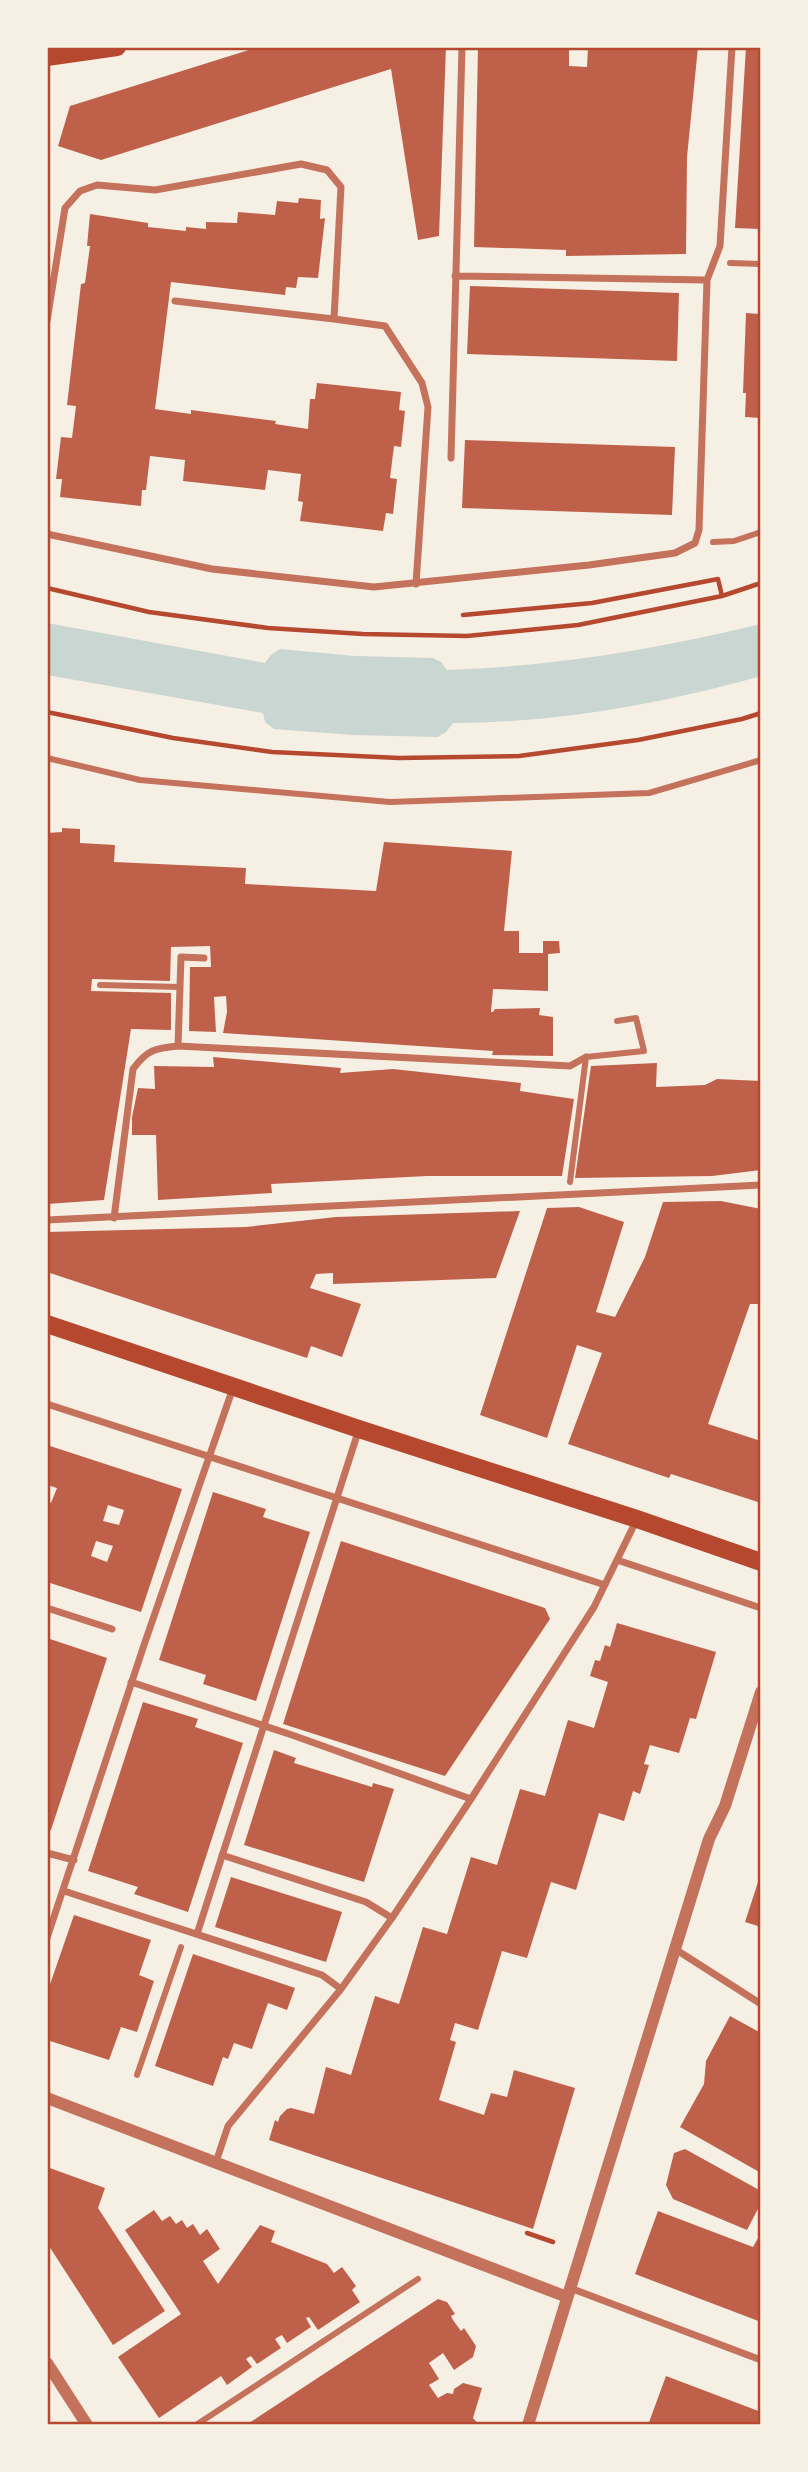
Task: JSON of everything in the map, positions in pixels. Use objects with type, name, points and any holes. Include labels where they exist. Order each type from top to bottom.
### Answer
[{"type":"main road","points":[[47,57],[117,47]]},
{"type":"main road","points":[[47,1324],[761,1562]]},
{"type":"street","points":[[451,458],[463,47]]},
{"type":"street","points":[[47,534],[212,569],[374,587],[589,565],[676,553],[695,543],[699,530],[707,280],[720,246],[732,47]]},
{"type":"street","points":[[47,321],[65,208],[80,191],[97,185],[155,190],[301,164],[327,170],[341,187],[334,319]]},
{"type":"street","points":[[730,263],[761,264]]},
{"type":"street","points":[[456,275],[707,280]]},
{"type":"street","points":[[175,301],[385,326],[422,383],[428,407],[416,584]]},
{"type":"street","points":[[713,542],[734,541],[761,532]]},
{"type":"street","points":[[47,758],[140,780],[390,802],[649,793],[761,760]]},
{"type":"street","points":[[178,1045],[181,957],[204,958]]},
{"type":"street","points":[[100,985],[180,987]]},
{"type":"street","points":[[114,1218],[133,1069],[143,1055],[159,1048],[178,1045],[570,1066],[586,1057],[644,1051],[636,1018],[617,1021]]},
{"type":"street","points":[[570,1182],[586,1057]]},
{"type":"street","points":[[47,1220],[761,1185]]},
{"type":"street","points":[[47,1938],[233,1385]]},
{"type":"street","points":[[47,1404],[605,1586]]},
{"type":"street","points":[[197,1934],[359,1429]]},
{"type":"street","points":[[216,2162],[228,2126],[341,1989],[471,1799],[594,1607],[637,1519]]},
{"type":"street","points":[[617,1560],[761,1608]]},
{"type":"street","points":[[47,1608],[112,1629]]},
{"type":"street","points":[[131,1682],[471,1799]]},
{"type":"street","points":[[528,2425],[709,1839],[725,1806],[761,1692]]},
{"type":"street","points":[[47,1853],[74,1860]]},
{"type":"street","points":[[222,1855],[366,1902],[391,1918]]},
{"type":"street","points":[[64,1891],[322,1975],[341,1989]]},
{"type":"street","points":[[137,2075],[181,1947]]},
{"type":"street","points":[[675,1949],[761,2004]]},
{"type":"street","points":[[47,2098],[569,2292],[761,2360]]},
{"type":"street","points":[[196,2425],[418,2279]]},
{"type":"street","points":[[47,2363],[87,2425]]},
{"type":"path","points":[[463,615],[592,603],[718,579],[722,596]]},
{"type":"path","points":[[47,588],[149,612],[268,628],[363,634],[467,636],[578,625],[722,596],[761,583]]},
{"type":"path","points":[[47,712],[173,738],[272,752],[399,758],[519,756],[638,740],[761,713]]},
{"type":"path","points":[[527,2234],[553,2242]]},
{"type":"shaded area","points":[[47,623],[265,663],[280,649],[355,656],[433,658],[441,662],[447,670],[566,661],[682,642],[761,624],[761,676],[647,703],[569,716],[453,723],[438,737],[353,735],[274,729],[265,722],[263,713],[47,675]]},
{"type":"building","points":[[258,47],[446,47],[439,236],[418,240],[391,69],[101,160],[58,146],[70,106]]},
{"type":"building","points":[[478,47],[569,47],[569,66],[587,67],[588,47],[698,47],[687,157],[686,254],[566,256],[566,250],[474,247]]},
{"type":"building","points":[[746,47],[761,47],[761,229],[735,228]]},
{"type":"building","points":[[299,198],[321,200],[320,219],[325,218],[318,278],[298,277],[296,288],[286,287],[285,295],[171,282],[155,409],[191,414],[191,410],[276,421],[275,424],[308,429],[310,399],[315,399],[317,383],[401,392],[399,410],[405,411],[401,447],[394,446],[390,478],[397,479],[393,514],[386,513],[383,531],[300,521],[303,502],[298,501],[301,474],[268,470],[265,490],[183,481],[185,460],[150,456],[141,506],[60,497],[62,479],[56,479],[61,437],[72,438],[76,406],[67,405],[81,284],[85,283],[90,246],[87,246],[90,214],[148,223],[148,227],[186,231],[186,227],[206,229],[206,222],[237,223],[238,212],[275,215],[277,201],[298,203]]},
{"type":"building","points":[[470,286],[679,293],[677,361],[467,354]]},
{"type":"building","points":[[746,313],[761,314],[761,418],[745,417],[746,393],[743,393]]},
{"type":"building","points":[[465,440],[675,447],[672,515],[462,508]]},
{"type":"building","points":[[62,828],[80,829],[80,843],[115,845],[114,862],[246,868],[245,884],[376,891],[384,842],[512,851],[504,931],[519,931],[519,953],[543,953],[543,941],[559,941],[560,953],[548,954],[548,991],[493,989],[491,1012],[495,1009],[540,1008],[539,1015],[553,1017],[553,1056],[492,1055],[493,1051],[223,1033],[227,1012],[226,996],[214,997],[216,1032],[189,1031],[190,967],[211,967],[210,946],[171,947],[170,981],[92,979],[91,991],[171,993],[171,1030],[131,1029],[104,1200],[47,1204],[47,833],[62,832]]},
{"type":"building","points":[[213,1057],[341,1068],[340,1073],[393,1069],[521,1083],[520,1091],[574,1099],[562,1176],[427,1176],[271,1184],[272,1193],[158,1200],[156,1135],[132,1135],[132,1117],[138,1088],[155,1089],[154,1066],[214,1067]]},
{"type":"building","points":[[657,1063],[656,1087],[705,1085],[717,1079],[761,1081],[761,1170],[712,1176],[575,1178],[591,1066]]},
{"type":"building","points":[[721,1201],[761,1209],[761,1304],[750,1304],[708,1424],[761,1441],[761,1503],[671,1474],[669,1478],[568,1444],[602,1353],[577,1345],[547,1438],[480,1415],[547,1208],[579,1207],[624,1222],[596,1312],[615,1317],[645,1257],[663,1202]]},
{"type":"building","points":[[520,1211],[496,1278],[333,1284],[333,1273],[316,1274],[310,1288],[361,1304],[342,1357],[311,1346],[307,1358],[47,1272],[47,1232],[246,1227],[336,1217]]},
{"type":"building","points":[[47,1445],[182,1489],[141,1612],[47,1582],[47,1501],[51,1503],[57,1488],[47,1485]],"holes":[[[108,1505],[124,1510],[119,1525],[103,1521]],[[96,1541],[113,1546],[107,1562],[91,1556]]]},
{"type":"building","points":[[213,1492],[266,1509],[263,1517],[310,1532],[256,1701],[203,1684],[206,1675],[159,1660]]},
{"type":"building","points":[[341,1541],[545,1608],[550,1619],[445,1776],[283,1724]]},
{"type":"building","points":[[617,1623],[716,1652],[696,1719],[690,1718],[679,1753],[650,1745],[644,1764],[649,1765],[640,1794],[633,1791],[624,1821],[599,1813],[576,1890],[551,1882],[527,1958],[502,1951],[478,2030],[455,2023],[450,2040],[456,2042],[439,2100],[484,2115],[491,2093],[507,2097],[514,2070],[575,2088],[533,2229],[269,2140],[275,2120],[278,2122],[287,2109],[314,2114],[326,2067],[351,2075],[375,1996],[399,2004],[423,1927],[447,1934],[471,1857],[497,1865],[520,1789],[545,1796],[568,1720],[594,1728],[608,1682],[590,1676],[595,1660],[600,1661],[605,1645],[610,1647]]},
{"type":"building","points":[[47,1638],[107,1658],[51,1830],[47,1829]]},
{"type":"building","points":[[143,1702],[198,1719],[195,1727],[243,1743],[188,1912],[134,1894],[138,1887],[88,1871]]},
{"type":"building","points":[[274,1750],[296,1758],[294,1763],[372,1787],[373,1783],[394,1789],[364,1882],[244,1845]]},
{"type":"building","points":[[761,1876],[761,1927],[745,1922]]},
{"type":"building","points":[[231,1877],[342,1912],[326,1962],[215,1927]]},
{"type":"building","points":[[74,1915],[151,1940],[139,1975],[154,1981],[137,2032],[121,2027],[109,2060],[47,2040],[47,1993]]},
{"type":"building","points":[[193,1954],[295,1988],[287,2010],[268,2003],[252,2049],[234,2043],[228,2059],[223,2057],[213,2086],[155,2066]]},
{"type":"building","points":[[730,2016],[761,2033],[761,2173],[680,2127],[704,2084],[706,2061]]},
{"type":"building","points":[[685,2149],[761,2191],[761,2203],[747,2230],[673,2199],[666,2185],[674,2153]]},
{"type":"building","points":[[47,2167],[105,2188],[98,2208],[165,2311],[113,2345],[47,2243]]},
{"type":"building","points":[[154,2210],[162,2221],[170,2216],[176,2224],[182,2220],[187,2228],[193,2224],[200,2235],[207,2229],[220,2249],[203,2261],[218,2284],[260,2225],[275,2231],[271,2242],[327,2264],[334,2273],[342,2267],[356,2286],[352,2290],[360,2302],[318,2330],[309,2317],[306,2318],[311,2327],[287,2343],[282,2335],[275,2339],[281,2348],[257,2364],[251,2356],[246,2359],[252,2367],[227,2385],[221,2376],[159,2418],[118,2357],[181,2314],[125,2230]]},
{"type":"building","points":[[658,2211],[753,2247],[761,2233],[761,2322],[635,2274]]},
{"type":"building","points":[[438,2299],[447,2302],[455,2314],[451,2316],[453,2320],[461,2331],[464,2328],[476,2346],[473,2357],[454,2370],[443,2353],[429,2363],[439,2379],[429,2385],[438,2398],[447,2393],[453,2394],[454,2389],[463,2383],[482,2388],[473,2418],[479,2425],[246,2425]]},
{"type":"building","points":[[666,2376],[761,2412],[761,2425],[648,2425]]}]
